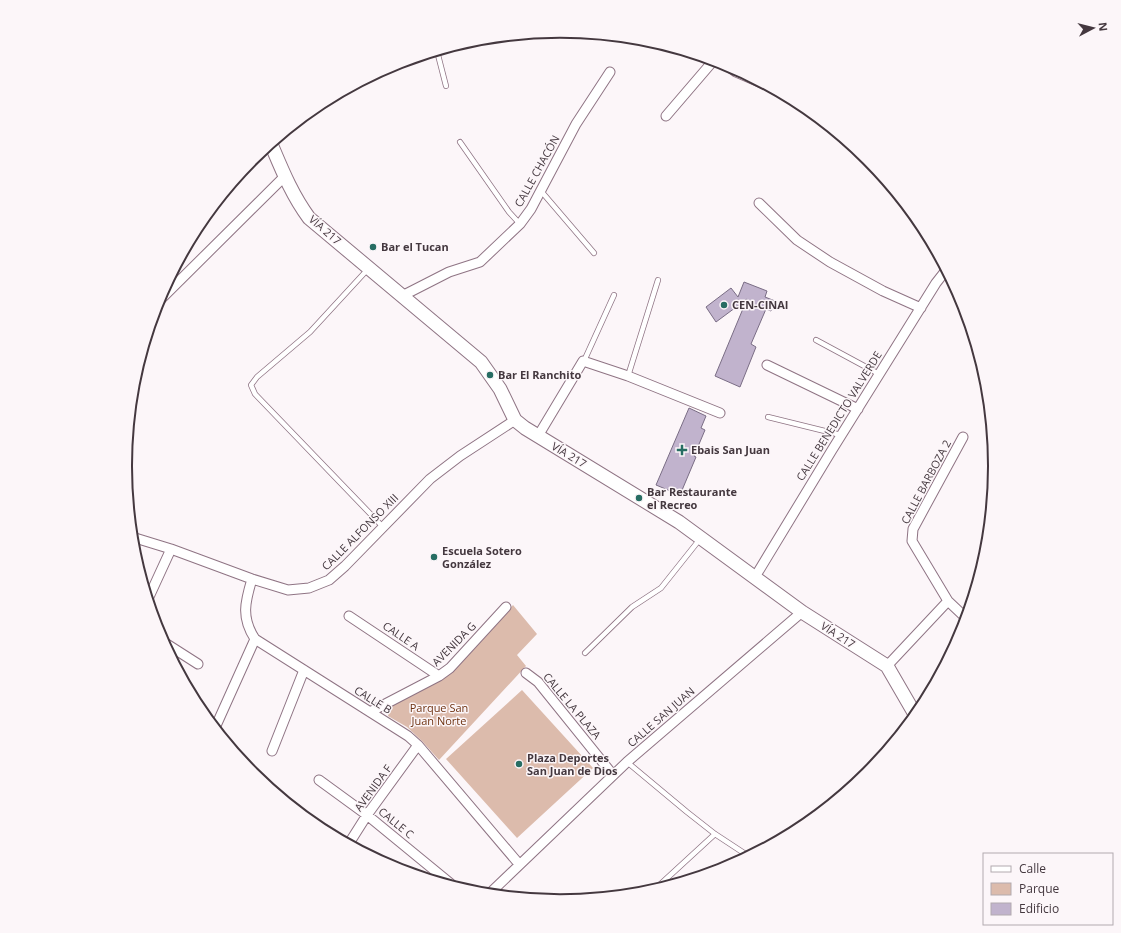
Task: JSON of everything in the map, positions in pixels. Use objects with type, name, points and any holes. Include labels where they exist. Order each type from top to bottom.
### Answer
[{"type":"main road","name":"VÍA 217","points":[[273,149],[284,177],[299,204],[309,218],[481,362],[500,390],[515,420],[525,428],[679,522],[802,612],[887,666],[913,710]]},
{"type":"street","points":[[666,116],[709,65]]},
{"type":"street","name":"CALLE CHACÓN","points":[[402,296],[449,272],[480,262],[520,224],[531,209],[576,124],[610,72]]},
{"type":"street","points":[[171,289],[284,177]]},
{"type":"street","points":[[759,203],[797,240],[830,262],[883,292],[921,308]]},
{"type":"street","name":"CALLE BENEDICTO VALVERDE","points":[[755,577],[841,435],[943,274]]},
{"type":"street","points":[[538,436],[584,361],[628,376],[720,413]]},
{"type":"street","points":[[767,365],[858,409]]},
{"type":"street","name":"CALLE ALFONSO XIII","points":[[138,539],[171,549],[252,579],[288,590],[309,588],[329,580],[345,566],[430,479],[460,456],[515,420]]},
{"type":"street","name":"CALLE BARBOZA 2","points":[[962,614],[948,601],[912,541],[913,529],[964,437]]},
{"type":"street","points":[[151,592],[171,549]]},
{"type":"street","points":[[217,722],[255,639],[250,632],[246,613],[246,601],[252,579]]},
{"type":"street","points":[[887,666],[948,601]]},
{"type":"street","name":"AVENIDA G","points":[[370,712],[439,676],[450,668],[506,607]]},
{"type":"street","name":"CALLE SAN JUAN","points":[[494,889],[627,762],[802,612]]},
{"type":"street","name":"CALLE A","points":[[349,616],[439,676]]},
{"type":"street","name":"CALLE B","points":[[255,639],[408,736],[418,745],[519,864]]},
{"type":"street","points":[[172,648],[198,664]]},
{"type":"street","points":[[272,751],[304,670]]},
{"type":"street","name":"CALLE LA PLAZA","points":[[526,673],[538,682],[613,776]]},
{"type":"street","name":"AVENIDA F","points":[[351,841],[367,815],[418,745]]},
{"type":"street","name":"CALLE C","points":[[319,780],[367,815],[444,878]]},
{"type":"lane","points":[[438,57],[446,86]]},
{"type":"lane","points":[[460,142],[509,212],[520,224]]},
{"type":"lane","points":[[540,191],[594,253]]},
{"type":"lane","points":[[369,267],[310,332],[257,377],[251,385],[255,394],[383,527]]},
{"type":"lane","points":[[628,376],[658,280]]},
{"type":"lane","points":[[584,361],[614,295]]},
{"type":"lane","points":[[816,340],[879,374]]},
{"type":"lane","points":[[768,417],[841,435]]},
{"type":"lane","points":[[585,653],[632,607],[661,588],[701,538]]},
{"type":"lane","points":[[627,762],[715,834],[744,853]]},
{"type":"lane","points":[[663,882],[715,834]]},
{"type":"green space","name":"Parque San Juan Norte","points":[[513,605],[537,634],[517,655],[526,666],[439,760],[407,727],[388,716],[390,706],[460,663]]},
{"type":"green space","name":"Plaza Deportes San Juan de Dios","points":[[522,690],[593,768],[517,838],[446,759]]},
{"type":"building","points":[[744,282],[767,291],[765,297],[775,301],[771,311],[766,309],[751,344],[756,347],[740,387],[715,376],[747,299],[716,322],[706,307],[731,288],[738,297]]},
{"type":"building","name":"Ebais San Juan","points":[[689,408],[706,416],[701,428],[705,430],[694,456],[696,457],[680,495],[656,485]]},
{"type":"place","name":"Bar el Tucan","points":[[373,247]]},
{"type":"place","name":"CEN-CINAI","points":[[724,305]]},
{"type":"place","name":"Bar El Ranchito","points":[[490,375]]},
{"type":"place","name":"Ebais San Juan","points":[[682,450]]},
{"type":"place","name":"Bar Restaurante el Recreo","points":[[639,498]]},
{"type":"place","name":"Escuela Sotero González","points":[[434,557]]},
{"type":"place","name":"Plaza Deportes San Juan de Dios","points":[[519,764]]}]
